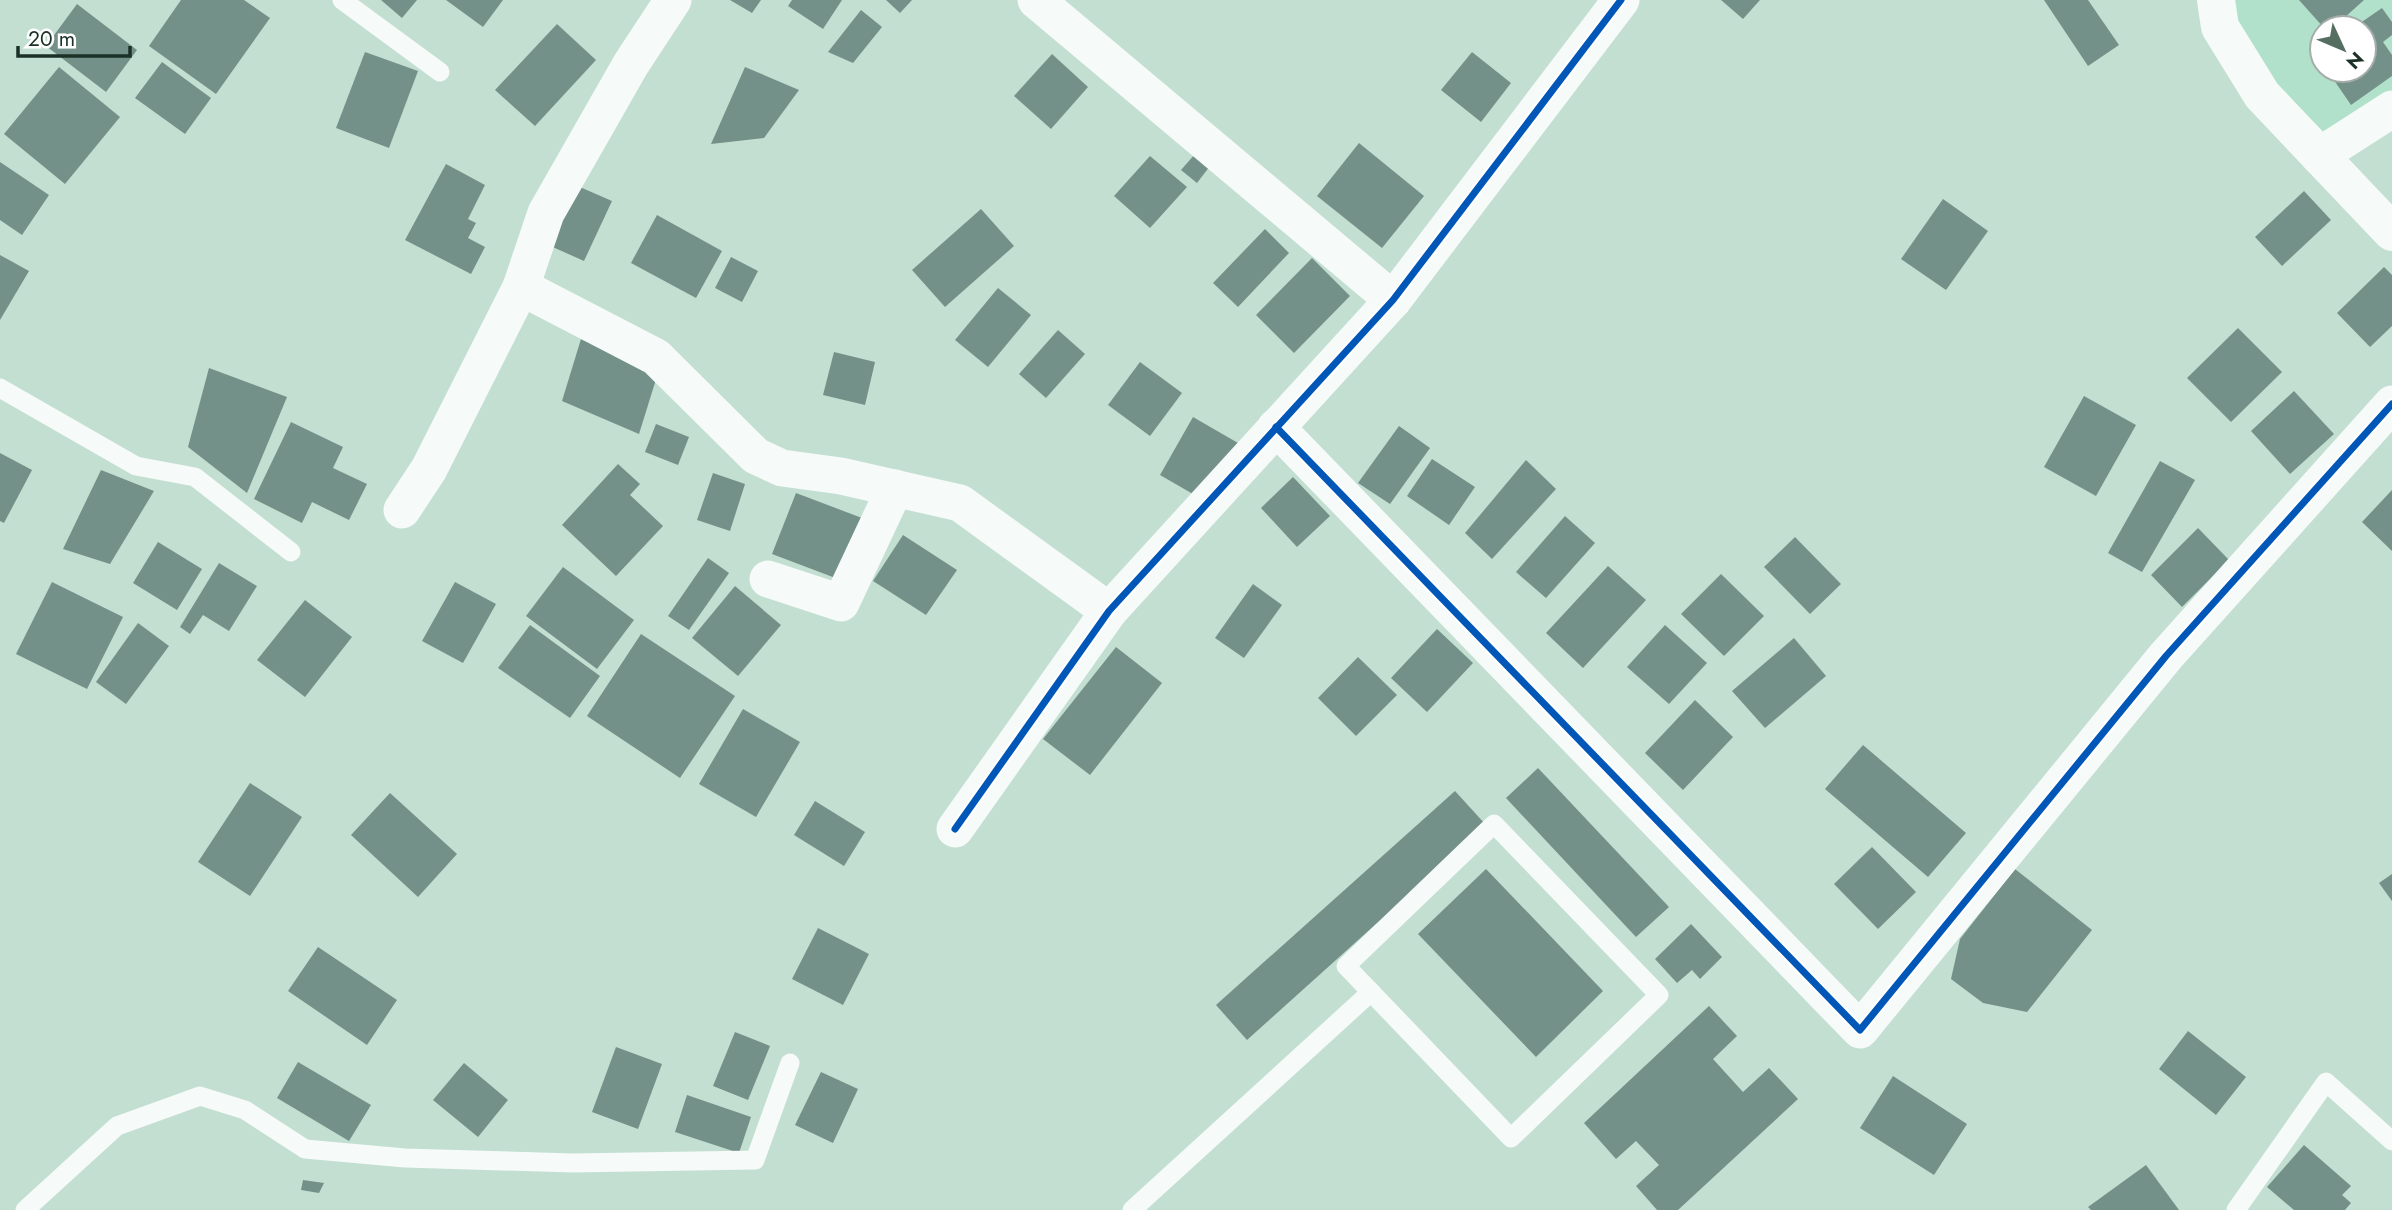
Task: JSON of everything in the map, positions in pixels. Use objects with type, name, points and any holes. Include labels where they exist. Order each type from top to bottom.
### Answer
[{"type":"main road","points":[[2216,0],[2220,27],[2262,95],[2392,232]]},
{"type":"street","points":[[402,510],[429,469],[521,286],[546,213],[631,64],[673,0]]},
{"type":"street","points":[[1036,0],[1393,300]]},
{"type":"street","points":[[956,829],[1110,611],[1393,300],[1621,0]]},
{"type":"street","points":[[2319,156],[2392,108]]},
{"type":"street","points":[[521,286],[656,356],[756,456],[782,468],[841,476],[960,503],[1110,611]]},
{"type":"street","points":[[1276,427],[1860,1030],[2166,656],[2392,404]]},
{"type":"street","points":[[768,579],[841,603],[895,488]]},
{"type":"lane","points":[[342,0],[440,72]]},
{"type":"lane","points":[[0,388],[136,466],[195,477],[292,552]]},
{"type":"lane","points":[[1494,824],[1659,995],[1511,1138],[1371,992],[1346,966],[1494,824]]},
{"type":"lane","points":[[1132,1210],[1371,992]]},
{"type":"lane","points":[[25,1210],[117,1126],[200,1096],[245,1110],[305,1149],[405,1158],[573,1163],[755,1160],[790,1063]]},
{"type":"lane","points":[[2236,1210],[2326,1082],[2392,1140]]},
{"type":"shaded area","points":[[2216,0],[2392,0],[2392,109],[2319,156]]},
{"type":"building","points":[[181,0],[244,0],[270,18],[216,94],[149,46]]},
{"type":"building","points":[[381,0],[417,0],[402,18]]},
{"type":"building","points":[[446,0],[503,0],[483,27]]},
{"type":"building","points":[[730,0],[761,0],[752,13]]},
{"type":"building","points":[[792,0],[842,0],[823,29],[788,6]]},
{"type":"building","points":[[886,0],[912,0],[900,13]]},
{"type":"building","points":[[1721,0],[1760,0],[1743,19]]},
{"type":"building","points":[[2044,0],[2088,0],[2119,45],[2088,66]]},
{"type":"building","points":[[2299,0],[2364,0],[2348,14],[2312,14]]},
{"type":"building","points":[[77,4],[137,50],[106,92],[46,46]]},
{"type":"building","points":[[2382,8],[2392,22],[2392,35],[2383,42],[2392,55],[2392,76],[2351,105],[2337,84],[2378,84],[2378,14],[2373,14]]},
{"type":"building","points":[[861,10],[882,27],[853,63],[828,52]]},
{"type":"building","points":[[557,24],[596,60],[535,126],[495,90]]},
{"type":"building","points":[[365,52],[418,71],[389,148],[336,128]]},
{"type":"building","points":[[1472,52],[1511,83],[1481,122],[1441,90]]},
{"type":"building","points":[[1052,54],[1088,87],[1051,129],[1014,96]]},
{"type":"building","points":[[162,62],[211,98],[185,134],[135,98]]},
{"type":"building","points":[[59,67],[120,117],[65,184],[4,134]]},
{"type":"building","points":[[745,67],[799,90],[764,138],[711,144]]},
{"type":"building","points":[[1359,143],[1424,196],[1382,248],[1317,196]]},
{"type":"building","points":[[1195,154],[1210,166],[1197,183],[1181,170]]},
{"type":"building","points":[[1150,156],[1187,187],[1150,228],[1114,196]]},
{"type":"building","points":[[0,162],[49,195],[22,235],[0,220]]},
{"type":"building","points":[[446,164],[485,185],[468,219],[476,223],[468,238],[485,247],[471,274],[405,240]]},
{"type":"building","points":[[573,184],[612,201],[584,261],[546,244]]},
{"type":"building","points":[[2304,191],[2331,220],[2282,266],[2255,237]]},
{"type":"building","points":[[1943,199],[1988,231],[1946,290],[1901,259]]},
{"type":"building","points":[[981,209],[1014,246],[945,307],[912,270]]},
{"type":"building","points":[[657,215],[722,251],[696,298],[631,263]]},
{"type":"building","points":[[1265,229],[1289,253],[1238,307],[1213,283]]},
{"type":"building","points":[[0,255],[29,271],[0,320]]},
{"type":"building","points":[[731,257],[758,271],[742,302],[715,288]]},
{"type":"building","points":[[1312,258],[1350,296],[1294,353],[1256,315]]},
{"type":"building","points":[[2384,267],[2392,275],[2392,326],[2370,347],[2337,313]]},
{"type":"building","points":[[998,288],[1031,315],[988,367],[955,340]]},
{"type":"building","points":[[2238,328],[2282,372],[2231,422],[2187,378]]},
{"type":"building","points":[[1058,330],[1085,354],[1046,398],[1019,374]]},
{"type":"building","points":[[581,339],[658,373],[639,434],[562,401]]},
{"type":"building","points":[[834,352],[875,362],[865,405],[823,395]]},
{"type":"building","points":[[1140,362],[1182,393],[1150,436],[1108,405]]},
{"type":"building","points":[[209,368],[287,397],[247,493],[188,447]]},
{"type":"building","points":[[2294,391],[2334,434],[2290,474],[2251,431]]},
{"type":"building","points":[[2084,396],[2136,425],[2096,496],[2044,467]]},
{"type":"building","points":[[1193,417],[1238,443],[1205,501],[1160,475]]},
{"type":"building","points":[[291,422],[343,447],[333,468],[367,484],[349,520],[312,502],[302,523],[254,499]]},
{"type":"building","points":[[656,424],[689,437],[678,465],[645,452]]},
{"type":"building","points":[[1399,426],[1430,448],[1390,504],[1358,483]]},
{"type":"building","points":[[0,453],[32,470],[4,523],[0,521]]},
{"type":"building","points":[[1432,459],[1475,487],[1449,525],[1407,496]]},
{"type":"building","points":[[1526,460],[1556,489],[1492,559],[1465,533]]},
{"type":"building","points":[[2160,461],[2195,480],[2142,572],[2108,553]]},
{"type":"building","points":[[618,464],[640,484],[630,495],[663,526],[616,576],[562,525]]},
{"type":"building","points":[[101,470],[154,491],[110,564],[63,549]]},
{"type":"building","points":[[713,473],[745,484],[730,531],[697,520]]},
{"type":"building","points":[[1293,477],[1330,516],[1297,547],[1261,508]]},
{"type":"building","points":[[2392,490],[2392,551],[2362,522]]},
{"type":"building","points":[[796,493],[862,518],[838,579],[772,554]]},
{"type":"building","points":[[1565,516],[1595,543],[1546,598],[1516,572]]},
{"type":"building","points":[[2198,528],[2229,560],[2182,607],[2151,575]]},
{"type":"building","points":[[903,535],[957,570],[926,615],[873,581]]},
{"type":"building","points":[[1795,537],[1841,584],[1810,614],[1764,567]]},
{"type":"building","points":[[158,542],[202,569],[177,610],[133,583]]},
{"type":"building","points":[[708,558],[729,573],[689,630],[668,616]]},
{"type":"building","points":[[219,563],[257,586],[229,631],[203,615],[190,634],[180,627]]},
{"type":"building","points":[[1608,566],[1646,600],[1583,668],[1546,633]]},
{"type":"building","points":[[563,567],[634,620],[597,669],[526,616]]},
{"type":"building","points":[[1721,574],[1764,616],[1724,656],[1681,614]]},
{"type":"building","points":[[52,582],[123,617],[87,689],[16,654]]},
{"type":"building","points":[[455,582],[496,604],[463,663],[422,641]]},
{"type":"building","points":[[1253,584],[1282,605],[1244,658],[1215,638]]},
{"type":"building","points":[[735,586],[781,625],[738,676],[692,638]]},
{"type":"building","points":[[305,600],[352,637],[305,697],[257,660]]},
{"type":"building","points":[[138,623],[169,646],[126,704],[96,682]]},
{"type":"building","points":[[530,625],[600,676],[570,718],[498,668]]},
{"type":"building","points":[[1665,625],[1707,663],[1669,704],[1627,667]]},
{"type":"building","points":[[1437,629],[1473,663],[1427,712],[1391,678]]},
{"type":"building","points":[[641,634],[735,696],[680,778],[587,716]]},
{"type":"building","points":[[1794,638],[1826,676],[1765,728],[1732,691]]},
{"type":"building","points":[[1116,647],[1162,683],[1090,775],[1043,739]]},
{"type":"building","points":[[1358,657],[1397,695],[1356,736],[1318,698]]},
{"type":"building","points":[[1695,700],[1733,737],[1683,790],[1645,753]]},
{"type":"building","points":[[743,709],[800,742],[756,817],[699,784]]},
{"type":"building","points":[[1863,745],[1966,833],[1928,877],[1825,789]]},
{"type":"building","points":[[1538,768],[1669,907],[1636,937],[1506,798]]},
{"type":"building","points":[[250,783],[302,817],[250,896],[198,862]]},
{"type":"building","points":[[1455,791],[1486,825],[1247,1040],[1216,1005]]},
{"type":"building","points":[[390,793],[457,854],[418,897],[351,835]]},
{"type":"building","points":[[815,801],[865,832],[844,866],[794,835]]},
{"type":"building","points":[[1872,847],[1916,892],[1878,929],[1834,884]]},
{"type":"building","points":[[1486,869],[1603,991],[1536,1057],[1418,934]]},
{"type":"building","points":[[2015,869],[2092,930],[2027,1012],[1983,1003],[1951,979],[1960,939]]},
{"type":"building","points":[[2392,874],[2392,901],[2379,883]]},
{"type":"building","points":[[1691,924],[1722,957],[1700,979],[1692,970],[1677,983],[1655,959]]},
{"type":"building","points":[[818,928],[869,954],[843,1005],[792,979]]},
{"type":"building","points":[[318,947],[397,1000],[367,1045],[288,991]]},
{"type":"building","points":[[1709,1006],[1737,1036],[1713,1059],[1743,1092],[1769,1068],[1798,1099],[1678,1210],[1657,1210],[1636,1186],[1659,1165],[1636,1141],[1616,1159],[1584,1123]]},
{"type":"building","points":[[2188,1031],[2246,1077],[2216,1115],[2159,1069]]},
{"type":"building","points":[[735,1032],[770,1046],[748,1100],[713,1086]]},
{"type":"building","points":[[616,1047],[662,1064],[638,1129],[592,1112]]},
{"type":"building","points":[[298,1062],[371,1105],[349,1141],[277,1098]]},
{"type":"building","points":[[464,1063],[508,1100],[478,1137],[433,1100]]},
{"type":"building","points":[[821,1072],[858,1089],[833,1143],[795,1125]]},
{"type":"building","points":[[1893,1076],[1967,1124],[1934,1175],[1860,1128]]},
{"type":"building","points":[[687,1095],[751,1117],[739,1153],[675,1132]]},
{"type":"building","points":[[2304,1145],[2351,1186],[2342,1195],[2351,1203],[2345,1210],[2294,1210],[2267,1187]]},
{"type":"building","points":[[2146,1165],[2179,1210],[2091,1210],[2088,1207]]},
{"type":"building","points":[[303,1180],[324,1183],[319,1193],[301,1190]]},
{"type":"cycle path","points":[[955,829],[1109,611],[1393,300],[1621,0]]},
{"type":"cycle path","points":[[1276,427],[1860,1030],[2166,656],[2392,404]]}]
